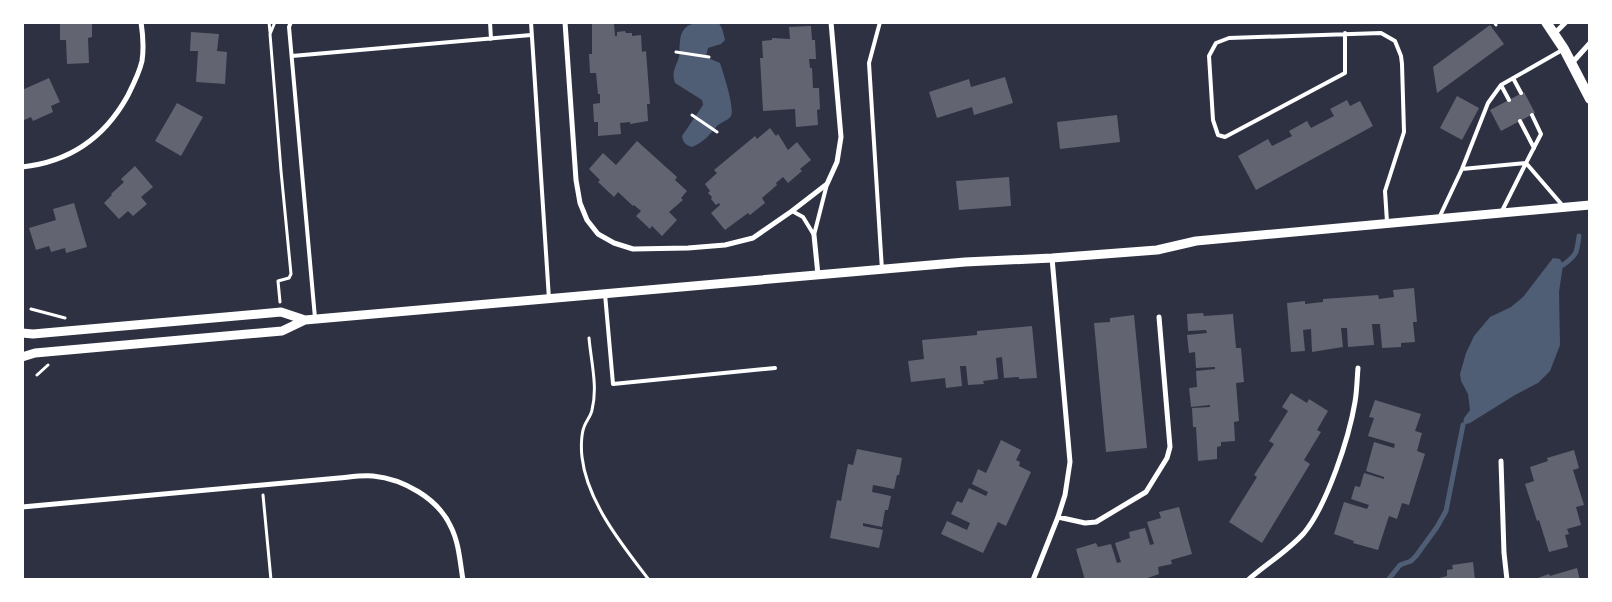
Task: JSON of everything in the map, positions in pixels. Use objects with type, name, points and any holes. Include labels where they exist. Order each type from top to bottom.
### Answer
[{"type":"main road","points":[[1546,22],[1564,49],[1590,99]]},
{"type":"street","points":[[22,168],[54,161],[66,155],[97,136],[107,125],[122,106],[135,82],[142,60],[143,37],[141,22]]},
{"type":"street","points":[[565,22],[577,188],[580,203],[587,220],[598,234],[614,244],[633,249],[725,245],[753,238],[827,184],[837,162],[841,137],[831,22]]},
{"type":"street","points":[[1554,33],[1566,22]]},
{"type":"street","points":[[1571,63],[1590,43]]},
{"type":"street","points":[[22,357],[35,352],[282,331],[305,320],[315,319],[965,262],[1157,250],[1196,241],[1388,225],[1590,205]]},
{"type":"street","points":[[814,235],[818,275]]},
{"type":"street","points":[[1033,580],[1058,518],[1065,495],[1070,462],[1052,258]]},
{"type":"street","points":[[22,333],[33,334],[281,312],[305,320]]},
{"type":"street","points":[[1058,518],[1085,523],[1102,519],[1146,492],[1168,458],[1170,447],[1159,317]]},
{"type":"street","points":[[1248,580],[1296,541],[1312,519],[1328,488],[1344,448],[1356,402],[1358,368]]},
{"type":"street","points":[[1501,461],[1504,553],[1507,580]]},
{"type":"street","points":[[22,507],[372,476],[389,478],[402,483],[432,501],[451,526],[456,538],[463,580]]},
{"type":"lane","points":[[291,22],[289,27],[315,319]]},
{"type":"lane","points":[[490,22],[491,39]]},
{"type":"lane","points":[[531,22],[549,299]]},
{"type":"lane","points":[[880,22],[869,63],[882,270]]},
{"type":"lane","points":[[1345,33],[1345,73],[1225,137],[1218,134],[1213,120],[1209,56],[1216,43],[1229,38],[1345,33],[1381,33],[1395,41],[1401,56],[1404,132],[1385,191],[1388,225]]},
{"type":"lane","points":[[292,56],[531,35]]},
{"type":"lane","points":[[1438,220],[1462,169],[1488,103],[1501,85],[1564,49]]},
{"type":"lane","points":[[1513,78],[1521,93]]},
{"type":"lane","points":[[1501,85],[1509,100]]},
{"type":"lane","points":[[1501,214],[1541,134],[1532,115]]},
{"type":"lane","points":[[1520,121],[1534,148]]},
{"type":"lane","points":[[1462,169],[1526,163]]},
{"type":"lane","points":[[1526,163],[1564,207]]},
{"type":"lane","points":[[814,235],[827,184]]},
{"type":"lane","points":[[792,211],[803,217],[814,235]]},
{"type":"lane","points":[[605,294],[613,384],[775,368]]},
{"type":"path","points":[[269,22],[291,274],[289,278],[278,282],[280,303]]},
{"type":"path","points":[[270,34],[275,22]]},
{"type":"path","points":[[676,52],[708,57]]},
{"type":"path","points":[[692,115],[717,132]]},
{"type":"path","points":[[31,309],[69,319],[82,330]]},
{"type":"path","points":[[589,338],[594,392],[592,412],[583,429],[582,457],[589,485],[608,522],[628,553],[649,580]]},
{"type":"path","points":[[262,485],[271,580]]},
{"type":"water","points":[[718,22],[722,28],[725,40],[721,44],[708,48],[706,57],[720,63],[732,112],[728,119],[692,147],[685,143],[682,136],[703,105],[702,100],[675,83],[674,73],[679,57],[680,41],[684,29],[688,26],[699,23]]},
{"type":"water","points":[[1553,258],[1560,259],[1563,265],[1559,292],[1560,345],[1550,371],[1538,383],[1470,423],[1463,425],[1464,418],[1470,410],[1468,394],[1461,381],[1460,374],[1466,353],[1474,336],[1490,317],[1511,307],[1523,297]]},
{"type":"building","points":[[60,22],[92,22],[92,37],[88,38],[89,63],[67,64],[66,40],[60,40]]},
{"type":"building","points":[[614,23],[615,36],[617,36],[617,32],[625,31],[626,33],[632,33],[632,36],[641,35],[642,52],[646,51],[650,104],[647,104],[648,121],[630,124],[630,122],[620,123],[621,134],[598,136],[598,122],[594,122],[593,104],[600,103],[600,94],[598,94],[596,73],[590,73],[589,54],[592,54],[592,24]]},
{"type":"building","points":[[1490,25],[1504,44],[1437,93],[1433,67]]},
{"type":"building","points":[[811,26],[812,40],[815,40],[816,59],[809,59],[810,68],[812,68],[813,88],[819,88],[820,109],[817,110],[818,125],[796,127],[795,109],[763,111],[760,58],[763,58],[762,41],[772,40],[772,38],[790,39],[789,27]]},
{"type":"building","points":[[191,32],[219,34],[217,51],[227,52],[225,84],[196,82],[198,51],[190,51]]},
{"type":"building","points":[[1005,77],[1013,103],[974,115],[972,107],[937,118],[929,92],[969,79],[971,87]]},
{"type":"building","points":[[49,78],[60,102],[51,106],[53,112],[33,121],[31,117],[22,121],[22,90]]},
{"type":"building","points":[[1524,92],[1535,113],[1501,131],[1490,110]]},
{"type":"building","points":[[1457,96],[1479,108],[1462,140],[1440,128]]},
{"type":"building","points":[[1347,100],[1350,106],[1360,101],[1373,126],[1256,190],[1238,156],[1268,139],[1272,146],[1292,136],[1289,131],[1307,121],[1311,128],[1334,116],[1330,109]]},
{"type":"building","points":[[177,103],[203,117],[181,156],[155,141]]},
{"type":"building","points":[[1117,115],[1120,142],[1060,149],[1057,122]]},
{"type":"building","points":[[770,128],[776,136],[778,134],[788,150],[797,142],[811,160],[788,183],[783,177],[762,198],[765,203],[750,215],[748,213],[725,230],[711,213],[720,205],[719,203],[716,205],[711,199],[712,197],[708,193],[710,191],[705,184],[717,173],[714,170],[755,136],[757,139]]},
{"type":"building","points":[[637,141],[677,177],[675,180],[687,191],[681,198],[683,200],[669,212],[677,220],[662,236],[652,226],[650,229],[636,216],[641,211],[618,192],[614,197],[598,182],[600,180],[589,169],[603,153],[616,165]]},
{"type":"building","points":[[135,166],[153,187],[141,197],[147,204],[133,216],[128,211],[119,219],[104,203],[124,182],[121,179]]},
{"type":"building","points":[[1009,177],[1011,206],[959,210],[956,181]]},
{"type":"building","points":[[74,203],[87,247],[66,253],[65,248],[51,252],[49,246],[36,250],[29,228],[56,220],[53,209]]},
{"type":"building","points":[[1414,288],[1417,322],[1413,322],[1415,342],[1401,343],[1401,347],[1382,348],[1380,324],[1372,324],[1374,345],[1348,347],[1347,328],[1341,328],[1343,347],[1312,352],[1311,329],[1303,330],[1305,351],[1291,352],[1287,303],[1305,301],[1305,304],[1323,302],[1323,299],[1378,295],[1379,299],[1394,297],[1393,290]]},
{"type":"building","points":[[1203,313],[1204,316],[1233,314],[1236,348],[1241,348],[1244,382],[1236,383],[1239,421],[1234,422],[1235,441],[1221,442],[1221,446],[1217,447],[1217,459],[1198,461],[1196,427],[1193,427],[1192,408],[1210,407],[1210,405],[1191,407],[1189,388],[1197,387],[1196,371],[1215,369],[1215,367],[1196,368],[1195,352],[1189,353],[1187,335],[1207,333],[1206,330],[1188,331],[1187,314]]},
{"type":"building","points":[[1134,315],[1147,448],[1106,452],[1094,323],[1110,322],[1110,318]]},
{"type":"building","points":[[1032,326],[1037,378],[1004,378],[1002,357],[996,358],[998,379],[983,381],[984,384],[968,385],[966,366],[960,366],[962,386],[946,388],[945,378],[911,382],[908,361],[924,359],[922,340],[977,335],[977,331]]},
{"type":"building","points":[[1291,393],[1307,403],[1309,399],[1328,411],[1317,430],[1321,432],[1304,460],[1310,464],[1262,543],[1229,522],[1257,477],[1254,475],[1274,444],[1269,441],[1288,411],[1282,407]]},
{"type":"building","points":[[1375,400],[1421,414],[1415,431],[1422,433],[1417,451],[1425,454],[1409,505],[1402,503],[1397,519],[1389,516],[1378,550],[1353,543],[1354,541],[1334,534],[1344,502],[1367,509],[1369,505],[1351,499],[1355,486],[1360,487],[1364,473],[1384,479],[1384,477],[1366,471],[1374,442],[1394,448],[1395,444],[1368,436],[1374,418],[1369,417]]},
{"type":"building","points":[[1001,440],[1021,450],[1016,460],[1020,462],[1019,466],[1031,472],[1006,526],[998,522],[983,553],[941,534],[947,521],[967,530],[970,523],[951,514],[957,501],[962,503],[969,488],[986,496],[988,492],[972,484],[978,469],[986,473]]},
{"type":"building","points":[[857,449],[902,458],[894,489],[873,485],[872,492],[891,496],[888,510],[885,510],[882,527],[863,523],[863,526],[883,530],[879,548],[830,538],[837,500],[841,501],[848,464],[853,465]]},
{"type":"building","points":[[1574,450],[1579,468],[1573,470],[1584,505],[1576,507],[1581,525],[1567,529],[1569,534],[1565,535],[1568,547],[1549,552],[1525,484],[1534,481],[1530,467],[1548,461],[1547,458]]},
{"type":"building","points":[[1179,507],[1192,554],[1171,560],[1172,564],[1158,567],[1159,574],[1142,580],[1085,580],[1076,549],[1096,543],[1098,547],[1111,544],[1117,563],[1121,562],[1115,543],[1130,538],[1129,532],[1145,528],[1150,545],[1154,544],[1147,522],[1161,518],[1159,512]]},
{"type":"building","points":[[1473,562],[1475,580],[1431,580],[1447,576],[1447,570],[1453,569],[1452,565]]},
{"type":"building","points":[[1577,568],[1580,580],[1532,580],[1549,574],[1550,576]]},
{"type":"waterway","points":[[1563,265],[1576,253],[1579,236]]},
{"type":"waterway","points":[[1388,580],[1400,565],[1411,561],[1416,556],[1446,511],[1463,425]]}]
